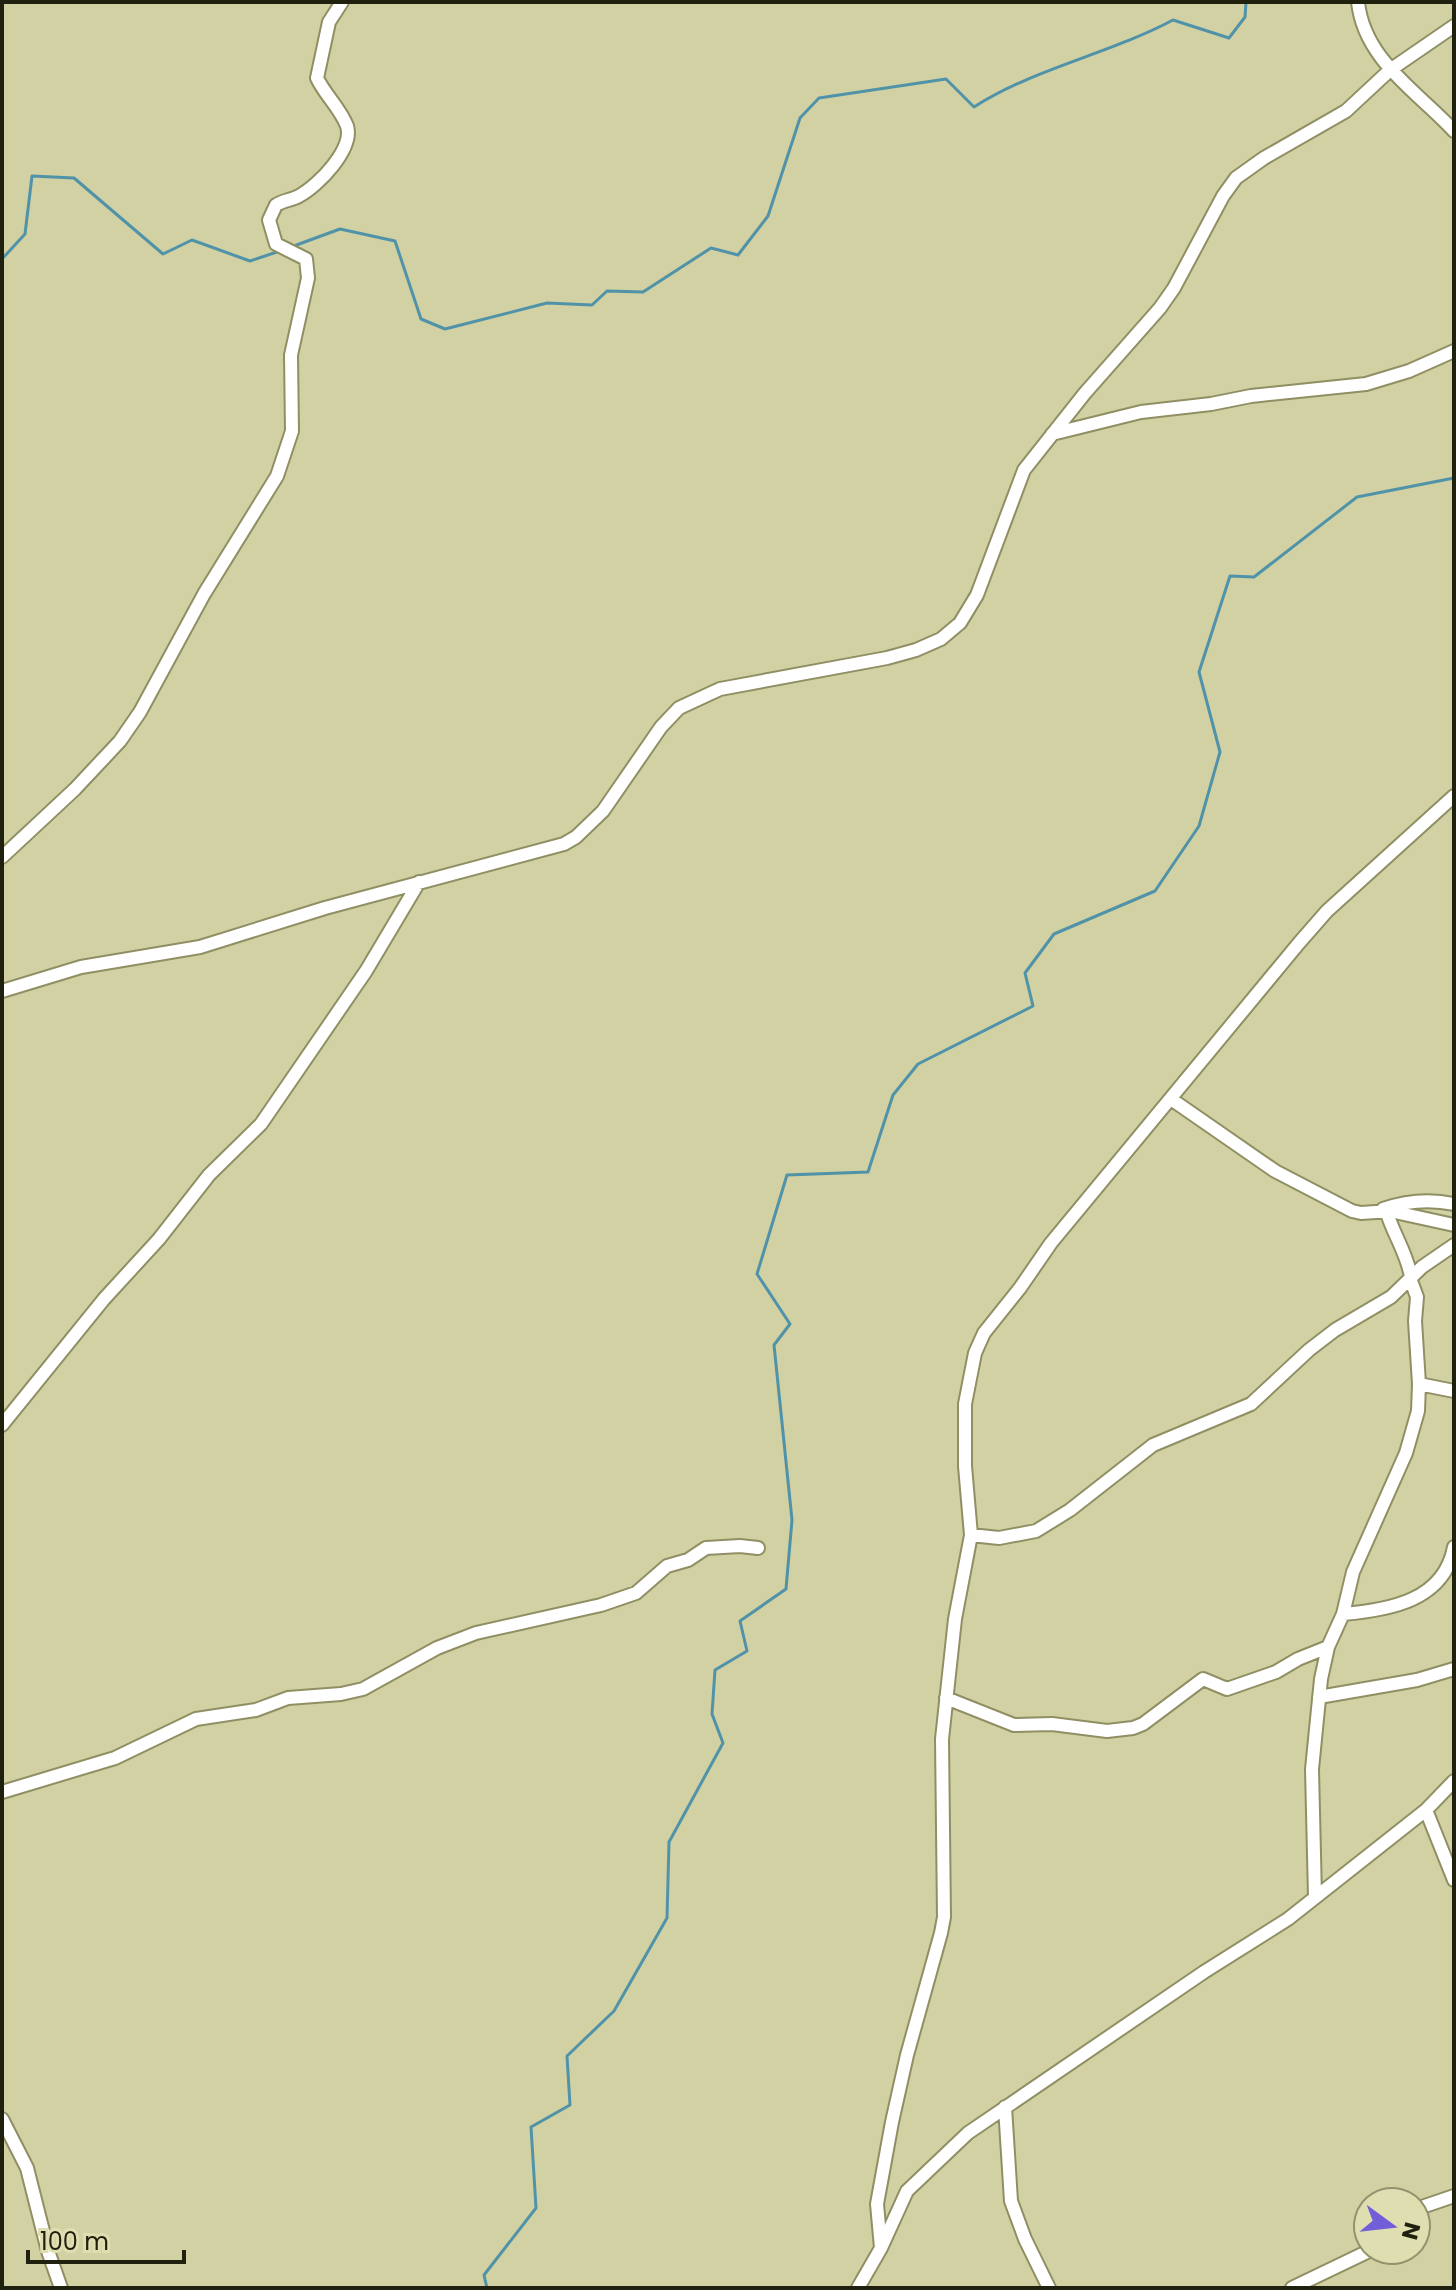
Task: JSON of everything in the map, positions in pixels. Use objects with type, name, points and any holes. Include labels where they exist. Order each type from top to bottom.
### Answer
[{"type":"street","points":[[2,857],[75,789],[120,741],[204,594],[270,490],[284,460],[292,431],[291,355],[307,285],[308,263],[306,259],[276,244],[269,220],[276,205],[303,194],[319,180],[346,145],[346,125],[317,78],[329,22],[342,2]]},
{"type":"street","points":[[1358,2],[1364,26],[1390,70],[1454,131]]},
{"type":"street","points":[[2,991],[81,967],[200,947],[419,882],[543,851],[576,837],[616,795],[661,727],[679,708],[720,689],[887,658],[941,639],[960,623],[977,595],[1024,470],[1160,308],[1236,178],[1264,158],[1346,111],[1390,70],[1454,26]]},
{"type":"street","points":[[1052,434],[1141,412],[1366,384],[1409,371],[1454,351]]},
{"type":"street","points":[[881,2248],[877,2204],[884,2162],[904,2066],[944,1917],[942,1751],[955,1619],[971,1535],[964,1427],[969,1379],[981,1340],[1051,1243],[1327,911],[1454,796]]},
{"type":"street","points":[[2,1425],[209,1175],[261,1124],[366,971],[419,882]]},
{"type":"street","points":[[1171,1099],[1275,1171],[1352,1211],[1361,1213],[1383,1210],[1401,1203],[1427,1201],[1454,1204]]},
{"type":"street","points":[[1383,1210],[1454,1225]]},
{"type":"street","points":[[1315,1897],[1312,1769],[1319,1697],[1328,1647],[1343,1614],[1360,1554],[1406,1453],[1418,1411],[1417,1297],[1406,1255],[1383,1210]]},
{"type":"street","points":[[971,1535],[1017,1536],[1049,1523],[1153,1445],[1251,1404],[1299,1357],[1335,1330],[1391,1297],[1454,1245]]},
{"type":"street","points":[[1419,1384],[1454,1391]]},
{"type":"street","points":[[1343,1614],[1384,1610],[1421,1596],[1445,1572],[1454,1547]]},
{"type":"street","points":[[2,1792],[115,1758],[196,1719],[263,1708],[288,1698],[363,1689],[465,1636],[601,1605],[636,1593],[667,1566],[688,1560],[706,1548],[758,1548]]},
{"type":"street","points":[[946,1698],[1014,1725],[1052,1724],[1107,1731],[1133,1728],[1152,1719],[1203,1679],[1227,1689],[1276,1672],[1328,1647]]},
{"type":"street","points":[[1319,1697],[1417,1680],[1454,1669]]},
{"type":"street","points":[[858,2288],[881,2248],[901,2202],[916,2181],[968,2133],[1204,1972],[1288,1919],[1426,1810],[1454,1781]]},
{"type":"street","points":[[1426,1810],[1454,1880]]},
{"type":"street","points":[[1005,2107],[1011,2201],[1049,2288]]},
{"type":"street","points":[[2,2119],[27,2168],[50,2260],[61,2288]]},
{"type":"street","points":[[1432,2204],[1454,2196]]},
{"type":"street","points":[[1292,2288],[1352,2259]]},
{"type":"waterway","points":[[291,247],[340,229],[395,241],[421,319],[445,329],[547,303],[592,305],[607,291],[643,292],[711,248],[738,255],[768,216],[800,118],[819,98],[946,79],[974,107],[1047,71],[1173,20],[1229,38],[1245,17],[1246,2]]},
{"type":"waterway","points":[[2,259],[25,234],[32,176],[74,178],[163,254],[192,240],[250,261],[280,251]]},
{"type":"waterway","points":[[487,2288],[484,2275],[536,2208],[531,2127],[570,2105],[567,2056],[614,2011],[667,1918],[669,1842],[723,1743],[712,1714],[715,1670],[747,1651],[740,1621],[786,1589],[792,1520],[774,1345],[790,1324],[757,1274],[787,1175],[868,1172],[893,1095],[918,1064],[1033,1006],[1025,973],[1054,934],[1155,891],[1199,826],[1220,752],[1199,672],[1230,576],[1254,577],[1357,497],[1454,478]]}]
